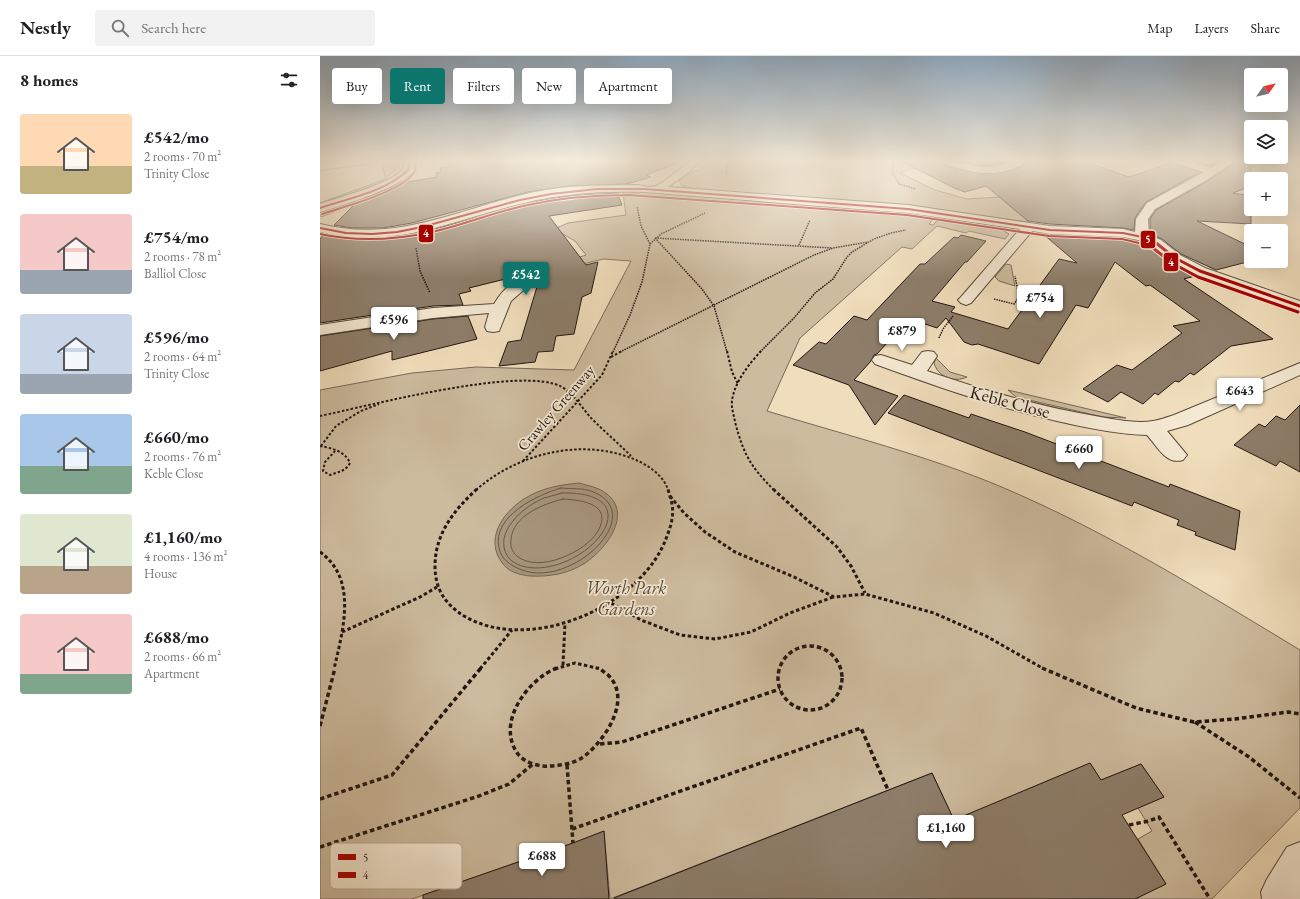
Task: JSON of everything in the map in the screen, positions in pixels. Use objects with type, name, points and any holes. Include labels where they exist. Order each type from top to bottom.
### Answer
[{"type":"street","points":[[320,208],[340,200]]},
{"type":"street","points":[[320,228],[336,232],[367,234],[414,229],[450,221],[519,200]]},
{"type":"street","points":[[798,200],[908,209],[1066,231],[1123,233],[1142,237],[1156,243],[1180,261],[1200,270],[1300,306]]},
{"type":"street","points":[[1142,237],[1142,219],[1151,206],[1161,200]]},
{"type":"street","points":[[966,300],[1029,227]]},
{"type":"street","points":[[493,327],[498,308],[502,300],[509,292],[528,280]]},
{"type":"street","points":[[320,330],[433,313],[498,308]]},
{"type":"street","points":[[916,372],[928,356]]},
{"type":"street","name":"Keble Close","points":[[881,360],[956,387],[1049,413],[1130,428],[1154,428],[1181,420],[1300,368]]},
{"type":"street","points":[[1154,428],[1176,455]]},
{"type":"street","points":[[1278,897],[1297,862],[1300,860]]},
{"type":"path","points":[[637,200],[638,213],[646,239],[650,244],[655,238],[701,215],[712,206],[716,200]]},
{"type":"path","points":[[908,209],[911,202],[910,200]]},
{"type":"path","points":[[799,245],[818,202]]},
{"type":"path","points":[[865,594],[851,564],[832,541],[758,473],[750,462],[745,454],[738,433],[731,403],[738,384],[754,357],[795,317],[812,294],[835,277],[848,256],[854,250],[880,236],[932,224],[941,213]]},
{"type":"path","points":[[414,229],[420,271],[429,290],[433,303],[433,313]]},
{"type":"path","points":[[655,238],[834,248]]},
{"type":"path","points":[[655,238],[702,289],[714,306],[718,316],[730,366],[738,384]]},
{"type":"path","points":[[610,358],[635,342],[714,306],[794,264],[834,248],[870,242]]},
{"type":"path","name":"Crawley Greenway","points":[[523,462],[597,382],[602,374],[630,315],[642,282],[650,244]]},
{"type":"path","points":[[928,356],[938,357],[940,334],[966,300]]},
{"type":"path","points":[[320,416],[387,401],[480,384],[537,380],[562,387],[579,402],[590,417],[632,456]]},
{"type":"path","points":[[335,451],[323,466],[323,471],[325,474],[330,475],[344,471],[349,466],[350,461],[348,456],[335,451],[320,446],[336,426],[362,411],[387,401]]},
{"type":"path","name":"Crawley Greenway","points":[[582,448],[600,448],[632,456],[645,463],[656,472],[664,483],[670,496],[673,510],[671,529],[663,549],[649,570],[629,589],[611,603],[585,616],[565,623],[541,628],[512,630],[491,627],[474,621],[458,612],[446,601],[437,587],[435,570],[436,552],[442,533],[453,515],[467,498],[485,483],[523,462],[544,454],[582,448]]},
{"type":"path","points":[[670,496],[684,513],[705,532],[735,552],[794,577],[834,597]]},
{"type":"path","points":[[320,552],[330,559],[342,579],[345,599],[342,632],[320,726]]},
{"type":"path","points":[[342,632],[420,598],[437,587]]},
{"type":"path","points":[[611,603],[641,620],[680,635],[715,639],[751,632],[790,613],[834,597],[865,594],[934,613],[986,636],[1035,665],[1136,708],[1194,722],[1235,719],[1288,712],[1300,714]]},
{"type":"path","points":[[562,666],[565,623]]},
{"type":"path","points":[[320,799],[392,775],[512,630]]},
{"type":"path","points":[[810,646],[824,650],[836,660],[840,667],[842,675],[840,689],[831,701],[825,705],[810,709],[802,708],[783,696],[780,689],[778,674],[779,667],[788,654],[794,650],[810,646]]},
{"type":"path","points":[[575,662],[594,665],[603,669],[614,682],[618,691],[617,712],[608,734],[590,752],[567,765],[544,767],[524,760],[517,752],[511,733],[514,711],[526,690],[534,681],[543,674],[562,666],[575,662]]},
{"type":"path","points":[[599,744],[622,742],[780,689]]},
{"type":"path","points":[[1194,722],[1230,744],[1285,784],[1300,798]]},
{"type":"path","points":[[572,829],[861,728],[888,790]]},
{"type":"path","points":[[332,843],[479,796],[509,784],[533,764]]},
{"type":"path","points":[[567,765],[573,843]]},
{"type":"path","points":[[1129,825],[1149,821],[1159,817],[1210,899]]},
{"type":"path","points":[[320,847],[330,844]]},
{"type":"green space","points":[[327,200],[332,200],[320,204]]},
{"type":"green space","points":[[353,200],[362,200],[321,217],[320,215],[344,203]]},
{"type":"green space","name":"Worth Park Gardens","points":[[624,200],[723,200],[935,217],[929,224],[933,225],[940,218],[1001,229],[1009,234],[1005,239],[969,231],[966,233],[937,226],[912,249],[902,247],[800,338],[767,411],[926,459],[1020,495],[1127,548],[1300,650],[1300,808],[1212,899],[1135,899],[1166,884],[1138,839],[1152,831],[1138,808],[1164,797],[1141,764],[1101,780],[1090,763],[954,820],[932,773],[610,899],[604,831],[462,882],[462,843],[330,843],[330,889],[441,889],[412,899],[320,899],[320,390],[412,373],[476,367],[574,370],[631,261],[603,259],[583,264],[580,257],[586,255],[575,241],[554,229],[568,223],[626,215]]},
{"type":"green space","points":[[816,200],[1004,200],[1029,222],[968,214]]},
{"type":"green space","points":[[1006,264],[1011,265],[1015,286],[999,281],[995,277]]},
{"type":"green space","points":[[936,358],[950,372],[967,377],[962,379],[947,378],[936,368],[934,363]]},
{"type":"green space","points":[[1008,390],[1126,418],[1103,417],[1016,397]]},
{"type":"water","points":[[579,483],[600,490],[607,494],[614,502],[617,512],[617,522],[608,541],[601,550],[579,567],[558,574],[526,576],[515,573],[505,567],[495,546],[495,537],[503,519],[509,512],[524,499],[537,492],[557,486]]},
{"type":"building","points":[[361,200],[497,200],[412,223],[383,228],[352,228],[334,225],[357,202]]},
{"type":"building","points":[[620,200],[622,205],[549,216],[586,265],[598,262],[591,293],[582,297],[574,334],[556,336],[553,351],[538,352],[535,362],[499,366],[508,342],[521,340],[542,270],[469,288],[471,291],[459,294],[463,305],[433,306],[320,323],[320,239],[324,234],[347,238],[373,239],[399,237],[424,232],[539,201]]},
{"type":"building","points":[[1003,200],[1149,200],[1146,202],[1135,218],[1134,230],[1028,221]]},
{"type":"building","points":[[1173,200],[1244,200],[1244,216],[1251,216],[1251,224],[1197,221],[1244,244],[1244,263],[1216,270],[1181,254],[1162,239],[1150,234],[1150,219],[1156,210]]},
{"type":"building","points":[[1043,234],[1123,238],[1138,241],[1150,247],[1169,262],[1195,276],[1184,279],[1273,339],[1231,346],[1194,375],[1190,373],[1179,382],[1175,381],[1158,395],[1155,393],[1143,404],[1121,392],[1108,402],[1083,389],[1117,365],[1132,370],[1182,333],[1173,326],[1200,321],[1150,285],[1146,286],[1115,262],[1088,308],[1076,305],[1039,364],[978,344],[972,345],[964,342],[946,318],[937,328],[913,320],[904,330],[900,329],[877,354],[874,355],[871,361],[854,380],[898,396],[875,425],[849,385],[793,365],[819,342],[826,344],[854,316],[867,320],[920,264],[925,264],[954,237],[958,238],[961,235],[986,241],[967,262],[965,262],[932,301],[955,307],[951,312],[1008,329],[1059,259],[1077,263]]},
{"type":"building","points":[[468,316],[477,339],[392,360],[392,351],[320,371],[320,336],[433,319]]},
{"type":"building","points":[[904,395],[969,418],[971,414],[1025,432],[1169,487],[1170,484],[1240,511],[1235,550],[1195,535],[1196,532],[1177,525],[1179,520],[1134,502],[1132,506],[888,413]]},
{"type":"building","points":[[1300,405],[1300,472],[1280,461],[1276,466],[1234,445],[1259,424],[1265,427],[1276,416],[1285,420]]},
{"type":"building","points":[[1090,763],[1101,780],[1141,764],[1164,797],[1122,815],[1166,884],[1135,899],[614,899],[932,773],[954,820]]},
{"type":"building","points":[[604,831],[609,899],[423,899],[423,895],[440,889],[462,889],[462,881]]},
{"type":"transit line","name":"5","points":[[320,208],[343,200]]},
{"type":"transit line","name":"4","points":[[322,214],[363,200]]},
{"type":"transit line","name":"5","points":[[320,228],[346,233],[372,234],[397,232],[446,221],[519,200]]},
{"type":"transit line","name":"4","points":[[320,234],[348,239],[390,239],[418,235],[511,209],[551,200]]},
{"type":"transit line","name":"4","points":[[714,200],[907,215],[1049,236],[1122,239],[1153,248],[1172,263],[1198,277],[1298,312]]},
{"type":"transit line","name":"5","points":[[794,200],[908,209],[1050,230],[1123,233],[1142,237],[1156,243],[1175,258],[1200,271],[1300,306]]}]
